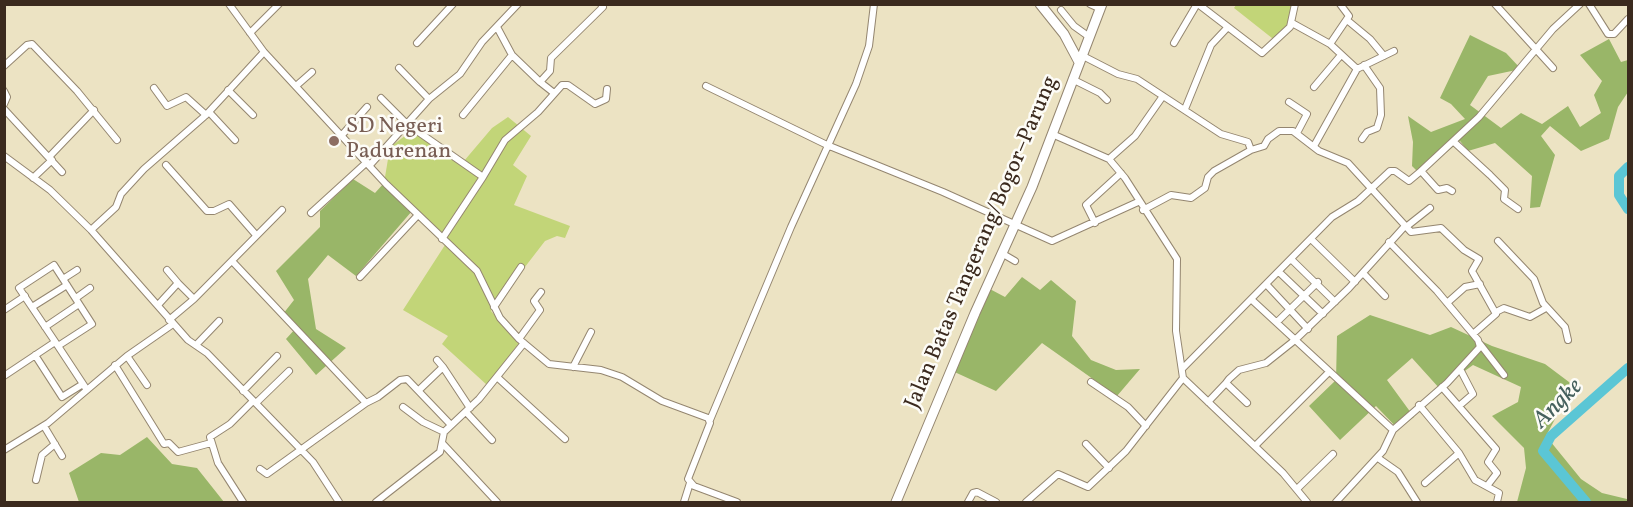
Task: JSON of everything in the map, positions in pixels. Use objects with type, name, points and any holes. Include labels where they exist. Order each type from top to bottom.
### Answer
[{"type":"main road","name":"Jalan Batas Tangerang/Bogor–Parung","points":[[899,502],[1016,225],[1080,58],[1040,4]]},
{"type":"main road","points":[[1080,58],[1101,7]]},
{"type":"street","points":[[229,4],[264,52],[417,216],[477,271],[505,326],[521,341],[549,364],[601,370],[622,377],[662,401],[710,420]]},
{"type":"street","points":[[250,33],[279,4]]},
{"type":"street","points":[[417,43],[453,4]]},
{"type":"street","points":[[311,213],[368,163],[408,124],[429,99],[460,74],[478,46],[518,4]]},
{"type":"street","points":[[540,82],[550,71],[551,58],[603,7],[601,4]]},
{"type":"street","points":[[684,502],[690,483],[690,470],[710,420],[862,67],[871,35],[874,4]]},
{"type":"street","points":[[1090,4],[1101,7]]},
{"type":"street","points":[[1174,43],[1197,4],[1262,53],[1292,23],[1295,4]]},
{"type":"street","points":[[1495,4],[1553,68]]},
{"type":"street","points":[[1183,368],[1332,217],[1358,201],[1390,171],[1395,171],[1409,181],[1454,142],[1489,106],[1535,50],[1580,4]]},
{"type":"street","points":[[1589,4],[1608,34],[1614,34],[1629,19]]},
{"type":"street","points":[[1330,44],[1347,20],[1349,13],[1344,6]]},
{"type":"street","points":[[1061,10],[1074,26],[1088,36]]},
{"type":"street","points":[[1347,20],[1370,39],[1384,56]]},
{"type":"street","points":[[1292,23],[1330,44],[1357,69]]},
{"type":"street","points":[[1064,34],[1074,26]]},
{"type":"street","points":[[497,27],[513,55],[554,93]]},
{"type":"street","points":[[1185,109],[1209,49],[1227,28]]},
{"type":"street","points":[[4,66],[27,45],[32,44],[94,110],[117,140]]},
{"type":"street","points":[[1314,146],[1357,69],[1394,51]]},
{"type":"street","points":[[91,230],[116,207],[121,194],[144,169],[207,113],[264,52]]},
{"type":"street","points":[[463,115],[513,55]]},
{"type":"street","points":[[1314,87],[1341,55]]},
{"type":"street","points":[[1080,58],[1118,74],[1137,79],[1221,134],[1248,142],[1251,150]]},
{"type":"street","points":[[1362,139],[1367,132],[1377,128],[1381,115],[1380,88],[1364,65]]},
{"type":"street","points":[[399,68],[429,99]]},
{"type":"street","points":[[296,86],[312,72]]},
{"type":"street","points":[[1072,79],[1100,93],[1107,100]]},
{"type":"street","points":[[442,239],[509,134],[538,112],[562,85],[568,85],[595,104],[606,99],[607,89]]},
{"type":"street","points":[[706,86],[827,145],[1052,241],[1138,202]]},
{"type":"street","points":[[154,88],[167,106],[186,97],[207,113],[235,140]]},
{"type":"street","points":[[228,90],[253,115]]},
{"type":"street","points":[[4,91],[7,97],[4,104]]},
{"type":"street","points":[[1109,159],[1141,130],[1163,96]]},
{"type":"street","points":[[381,98],[408,124],[483,177]]},
{"type":"street","points":[[1289,102],[1307,114],[1297,133]]},
{"type":"street","points":[[342,135],[367,108]]},
{"type":"street","points":[[4,109],[62,172]]},
{"type":"street","points":[[33,178],[94,110]]},
{"type":"street","points":[[1143,210],[1171,195],[1191,198],[1205,188],[1208,177],[1214,171],[1251,150],[1264,146],[1268,139],[1279,131],[1297,133]]},
{"type":"street","points":[[1297,133],[1300,138],[1319,151],[1348,163],[1370,190],[1414,233],[1441,228],[1464,250],[1479,259],[1472,271],[1496,312]]},
{"type":"street","points":[[1026,502],[1054,476],[1063,476],[1086,488],[1109,468],[1146,426],[1183,378],[1176,331],[1177,259],[1121,173],[1109,159],[1052,134]]},
{"type":"street","points":[[1454,142],[1505,190],[1506,201],[1518,209]]},
{"type":"street","points":[[4,156],[50,190],[91,230],[171,322],[302,450],[324,476],[339,502]]},
{"type":"street","points":[[166,165],[207,211],[214,211],[229,204],[256,235]]},
{"type":"street","points":[[1421,171],[1438,190],[1447,188],[1452,190]]},
{"type":"street","points":[[1095,223],[1086,205],[1121,173]]},
{"type":"street","points":[[1208,402],[1239,370],[1262,365],[1308,329],[1364,273],[1389,242],[1430,208]]},
{"type":"street","points":[[4,450],[44,426],[85,387],[171,322],[282,210]]},
{"type":"street","points":[[360,277],[417,216]]},
{"type":"street","points":[[1311,239],[1354,282]]},
{"type":"street","points":[[1498,241],[1534,279],[1546,308],[1564,324],[1568,340]]},
{"type":"street","points":[[1389,242],[1447,303],[1503,375]]},
{"type":"street","points":[[1003,254],[1015,261]]},
{"type":"street","points":[[1291,258],[1318,282],[1335,302]]},
{"type":"street","points":[[232,261],[366,403]]},
{"type":"street","points":[[4,376],[35,355],[56,344],[92,324],[54,265],[19,288],[25,296],[32,308],[45,327],[56,344],[85,387]]},
{"type":"street","points":[[494,307],[521,267]]},
{"type":"street","points":[[32,308],[77,270]]},
{"type":"street","points":[[167,270],[194,299]]},
{"type":"street","points":[[1279,272],[1323,314]]},
{"type":"street","points":[[1364,273],[1384,296]]},
{"type":"street","points":[[1277,322],[1318,282]]},
{"type":"street","points":[[158,305],[178,283]]},
{"type":"street","points":[[1266,284],[1308,329]]},
{"type":"street","points":[[1447,303],[1466,287],[1480,284]]},
{"type":"street","points":[[45,327],[90,288]]},
{"type":"street","points":[[376,502],[440,452],[444,432],[468,410],[497,377],[521,341],[540,310],[534,301],[541,292]]},
{"type":"street","points":[[4,310],[25,296]]},
{"type":"street","points":[[1252,300],[1393,430]]},
{"type":"street","points":[[1473,334],[1496,312],[1504,308],[1530,317],[1546,308]]},
{"type":"street","points":[[196,345],[219,321]]},
{"type":"street","points":[[573,367],[591,332]]},
{"type":"street","points":[[1336,502],[1378,458],[1393,430],[1442,387],[1478,350],[1480,344]]},
{"type":"street","points":[[35,355],[62,397],[85,387]]},
{"type":"street","points":[[127,356],[147,385]]},
{"type":"street","points":[[243,391],[278,356]]},
{"type":"street","points":[[437,360],[468,410],[492,440]]},
{"type":"street","points":[[115,365],[164,444],[169,443],[178,452],[211,443]]},
{"type":"street","points":[[419,390],[443,367]]},
{"type":"street","points":[[1459,406],[1473,394],[1460,369]]},
{"type":"street","points":[[243,502],[226,480],[211,443],[211,435],[230,424],[290,371]]},
{"type":"street","points":[[1255,446],[1329,372]]},
{"type":"street","points":[[497,377],[565,439]]},
{"type":"street","points":[[1183,378],[1255,446],[1307,502]]},
{"type":"street","points":[[260,469],[266,474],[403,379],[419,390],[451,425]]},
{"type":"street","points":[[1091,382],[1128,407],[1146,426]]},
{"type":"street","points":[[1226,383],[1247,403]]},
{"type":"street","points":[[1442,387],[1496,449],[1488,462],[1497,473],[1487,486]]},
{"type":"street","points":[[1419,405],[1459,453],[1475,480],[1499,493],[1497,502]]},
{"type":"street","points":[[404,407],[423,422],[444,432]]},
{"type":"street","points":[[44,426],[62,456]]},
{"type":"street","points":[[36,480],[42,455],[55,444]]},
{"type":"street","points":[[443,444],[497,502]]},
{"type":"street","points":[[1086,444],[1109,468]]},
{"type":"street","points":[[1425,483],[1459,453]]},
{"type":"street","points":[[1297,489],[1333,454]]},
{"type":"street","points":[[1378,458],[1398,472],[1417,502]]},
{"type":"street","points":[[690,483],[737,502]]},
{"type":"street","points":[[968,502],[977,492],[996,502]]},
{"type":"green space","points":[[1236,5],[1298,5],[1294,26],[1277,42],[1234,8]]},
{"type":"green space","points":[[1470,35],[1506,53],[1521,69],[1488,76],[1470,105],[1501,128],[1521,113],[1542,124],[1568,106],[1580,127],[1601,113],[1594,95],[1602,81],[1580,55],[1609,39],[1621,62],[1628,60],[1628,92],[1618,107],[1609,139],[1581,151],[1550,126],[1541,136],[1555,155],[1540,207],[1530,208],[1532,176],[1495,143],[1468,151],[1460,141],[1420,174],[1412,166],[1413,142],[1408,116],[1431,132],[1465,119],[1451,104],[1440,98]]},
{"type":"green space","points":[[508,117],[531,136],[513,165],[527,176],[514,205],[570,226],[565,238],[557,236],[545,241],[491,311],[519,343],[487,385],[442,344],[448,336],[403,310],[445,245],[384,183],[390,147],[413,130],[464,161],[492,128]]},
{"type":"green space","points":[[353,179],[375,193],[384,183],[412,211],[356,276],[328,255],[308,279],[316,329],[346,348],[316,375],[286,339],[296,328],[283,314],[294,300],[276,271],[320,227],[320,211]]},
{"type":"green space","points":[[1022,277],[1040,290],[1051,280],[1076,301],[1072,336],[1091,360],[1116,370],[1140,369],[1117,396],[1042,343],[996,391],[948,369],[986,287],[1005,297]]},
{"type":"green space","points":[[1370,315],[1430,335],[1451,327],[1492,346],[1545,364],[1573,385],[1546,436],[1581,479],[1602,493],[1627,499],[1628,502],[1517,502],[1526,468],[1524,448],[1492,416],[1518,402],[1521,387],[1473,365],[1440,389],[1412,358],[1387,380],[1414,417],[1398,429],[1376,406],[1340,440],[1309,406],[1336,380],[1337,336]]},
{"type":"green space","points":[[147,437],[172,464],[197,468],[224,502],[79,502],[69,473],[101,453],[120,455]]},
{"type":"waterway","name":"Angke","points":[[1628,167],[1619,176],[1619,195],[1628,209]]},
{"type":"waterway","name":"Angke","points":[[1586,502],[1543,451],[1551,436],[1628,368]]},
{"type":"place","name":"SD Negeri Padurenan","points":[[334,141]]}]
